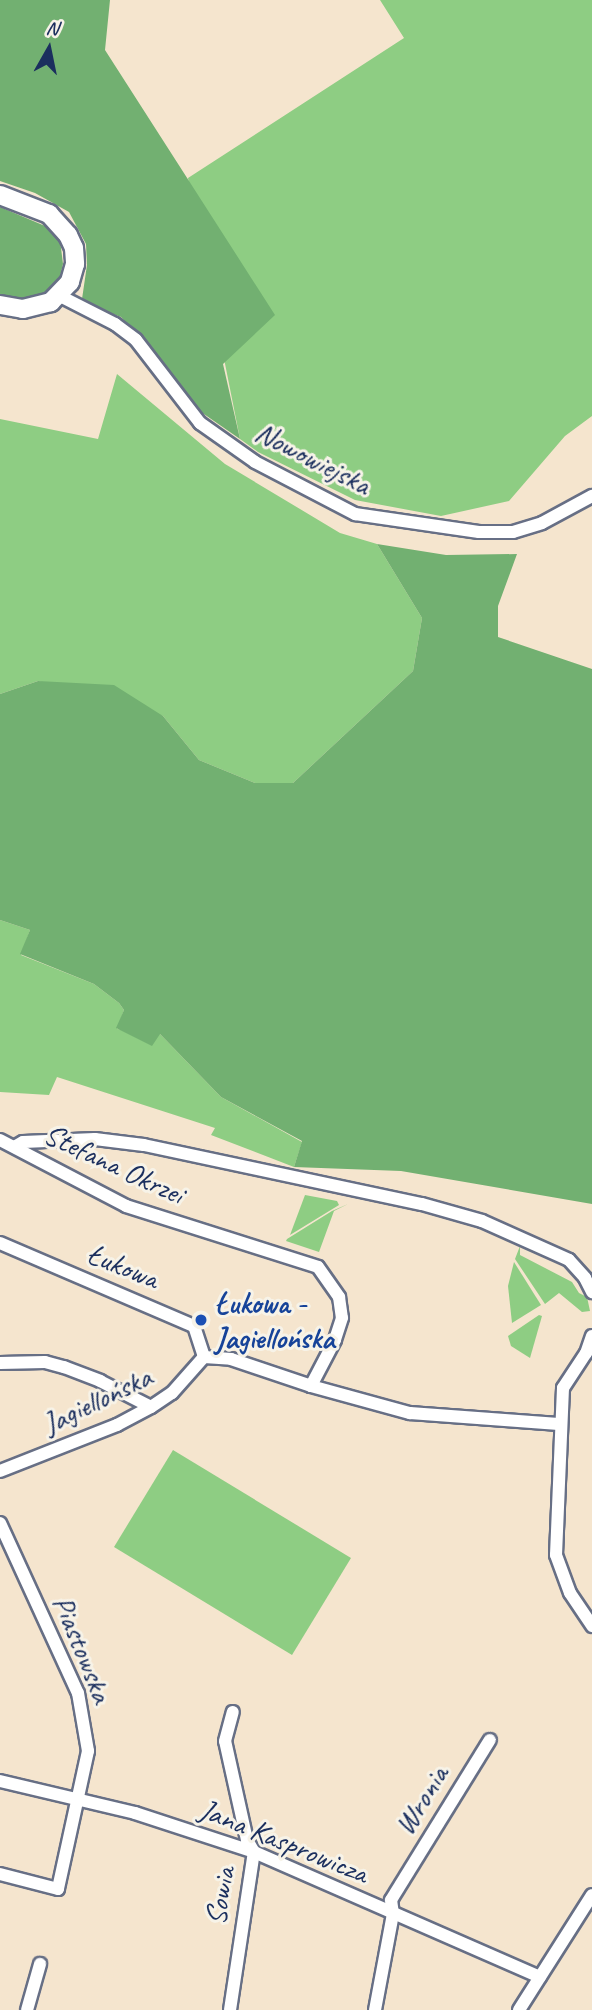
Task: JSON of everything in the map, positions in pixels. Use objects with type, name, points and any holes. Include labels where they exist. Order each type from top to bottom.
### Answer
[{"type":"street","points":[[0,195],[49,214],[68,235],[74,248],[75,264],[70,282],[60,296],[36,308],[0,305]]},
{"type":"street","name":"Nowowiejska","points":[[60,296],[115,324],[136,340],[200,423],[255,462],[355,514],[479,532],[513,531],[542,523],[592,496]]},
{"type":"street","name":"Stefana Okrzei","points":[[16,1146],[23,1142],[94,1139],[144,1145],[422,1204],[482,1221],[569,1260],[585,1278],[592,1292]]},
{"type":"street","points":[[0,1140],[16,1146]]},
{"type":"street","name":"Stefana Okrzei","points":[[16,1146],[126,1206],[318,1267],[339,1297],[342,1318],[335,1340],[311,1386]]},
{"type":"street","name":"Łukowa","points":[[0,1243],[194,1326],[204,1357]]},
{"type":"street","points":[[592,1336],[586,1353],[563,1388],[559,1424],[556,1555],[570,1593],[592,1626]]},
{"type":"street","points":[[204,1357],[231,1359],[311,1386],[410,1413],[559,1424]]},
{"type":"street","name":"Jagiellońska","points":[[0,1471],[117,1425],[151,1407],[172,1393],[204,1357]]},
{"type":"street","points":[[0,1363],[45,1362],[64,1367],[110,1385],[151,1407]]},
{"type":"street","name":"Piastowska","points":[[0,1523],[78,1693],[88,1751],[80,1801],[58,1889],[0,1874]]},
{"type":"street","name":"Sowia","points":[[230,2010],[254,1852],[247,1840],[225,1741],[233,1712]]},
{"type":"street","name":"Wronia","points":[[375,2010],[393,1914],[391,1900],[490,1740]]},
{"type":"street","name":"Jana Kasprowicza","points":[[0,1781],[135,1813],[254,1852],[540,1977]]},
{"type":"street","points":[[519,2010],[592,1895]]},
{"type":"street","points":[[27,2010],[40,1964]]},
{"type":"green space","points":[[0,0],[110,0],[105,50],[275,315],[223,364],[240,439],[201,412],[121,317],[92,306],[82,299],[87,265],[86,244],[69,212],[35,193],[0,181]]},
{"type":"green space","points":[[380,0],[592,0],[592,416],[565,436],[509,501],[441,516],[355,500],[258,452],[240,439],[188,178],[404,38]]},
{"type":"green space","points":[[0,207],[45,226],[60,240],[63,264],[59,281],[51,293],[32,302],[0,294]]},
{"type":"green space","points":[[117,374],[225,464],[340,533],[377,544],[422,618],[413,671],[293,783],[255,783],[199,760],[163,716],[38,681],[0,694],[0,419],[98,439]]},
{"type":"green space","points":[[377,544],[446,555],[517,554],[498,606],[498,637],[592,669],[592,1204],[401,1171],[294,1167],[302,1141],[221,1097],[160,1034],[152,1046],[116,1028],[124,1010],[119,1003],[94,984],[20,954],[30,930],[0,920],[0,694],[38,681],[114,685],[163,716],[199,760],[255,783],[293,783],[413,671],[422,618]]},
{"type":"green space","points":[[0,920],[30,930],[21,955],[94,984],[119,1003],[124,1010],[117,1029],[160,1034],[221,1097],[302,1142],[294,1167],[211,1135],[215,1128],[57,1077],[49,1095],[0,1092]]},
{"type":"green space","points":[[305,1195],[337,1201],[339,1205],[290,1235]]},
{"type":"green space","points":[[348,1204],[334,1211],[319,1252],[286,1241],[332,1211]]},
{"type":"green space","points":[[520,1246],[520,1255],[572,1282],[579,1293],[587,1297],[590,1311],[582,1312],[559,1293],[545,1304],[515,1259]]},
{"type":"green space","points":[[514,1262],[541,1305],[512,1323],[508,1286]]},
{"type":"green space","points":[[539,1315],[542,1316],[530,1358],[511,1346],[508,1336]]},
{"type":"green space","points":[[173,1450],[351,1558],[292,1655],[114,1547]]},
{"type":"place","name":"Łukowa - Jagiellońska","points":[[201,1320]]}]
